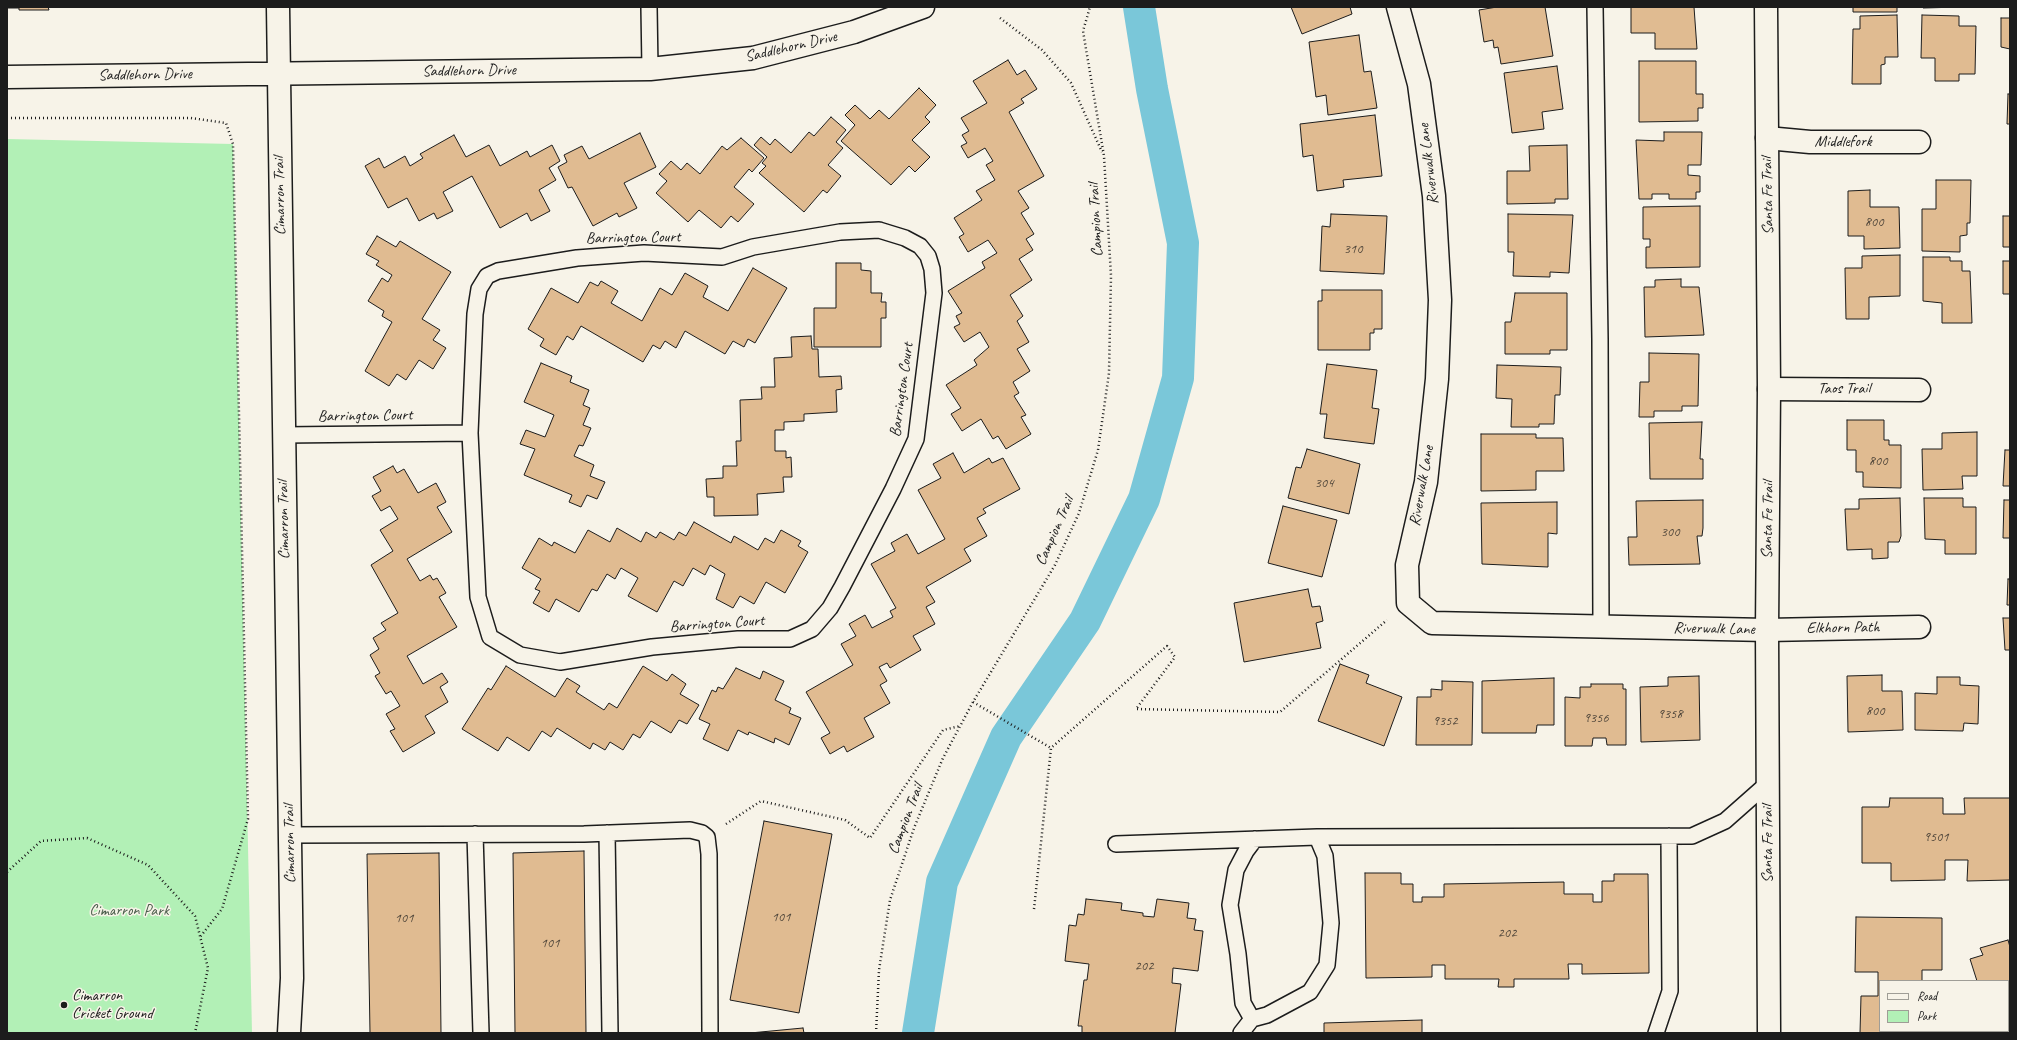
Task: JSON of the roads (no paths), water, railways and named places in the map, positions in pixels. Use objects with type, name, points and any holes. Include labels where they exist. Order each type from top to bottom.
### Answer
[{"type":"street","name":"Cimarron Trail","points":[[278,7],[292,978],[289,1033]]},
{"type":"street","name":"Saddlehorn Drive","points":[[7,77],[650,69],[753,58],[854,32],[923,7]]},
{"type":"street","name":"Riverwalk Lane","points":[[1398,7],[1419,84],[1434,196],[1440,300],[1437,379],[1426,482],[1407,565],[1408,603],[1432,623],[1767,630]]},
{"type":"street","name":"Santa Fe Trail","points":[[1766,7],[1769,389],[1767,630],[1769,1033]]},
{"type":"street","name":"Middlefork","points":[[1767,138],[1810,142],[1919,142]]},
{"type":"street","name":"Taos Trail","points":[[1769,389],[1919,390]]},
{"type":"street","name":"Elkhorn Path","points":[[1767,630],[1919,627]]},
{"type":"lane","points":[[649,7],[650,69]]},
{"type":"lane","points":[[1595,7],[1600,339],[1601,626]]},
{"type":"lane","name":"Barrington Court","points":[[879,230],[905,238],[915,243],[920,246],[928,256],[932,269],[934,293],[916,439],[893,489],[830,608],[812,629],[790,638],[738,639],[652,647],[560,662],[520,655],[490,637],[478,597],[470,433],[474,314],[479,289],[487,276],[498,271],[577,258],[644,253],[722,257],[753,247],[824,235],[879,230]]},
{"type":"lane","name":"Barrington Court","points":[[283,435],[470,433]]},
{"type":"lane","points":[[1116,844],[1317,837],[1692,836],[1725,822],[1768,783]]},
{"type":"lane","points":[[289,835],[607,833],[690,830],[702,833],[707,837],[710,854],[710,1033]]},
{"type":"lane","points":[[607,833],[610,1033]]},
{"type":"lane","points":[[475,834],[480,1033]]},
{"type":"lane","points":[[1656,1033],[1670,991],[1669,836]]},
{"type":"lane","points":[[1241,1033],[1252,1019],[1267,1015],[1310,992],[1327,965],[1331,923],[1325,856],[1317,837]]},
{"type":"lane","points":[[1252,1019],[1243,1003],[1238,954],[1230,905],[1236,870],[1246,851],[1255,839]]},
{"type":"waterway","points":[[918,1033],[942,882],[1006,737],[1085,621],[1144,499],[1178,378],[1183,243],[1152,89],[1139,7]]},
{"type":"place","name":"Cimarron Cricket Ground","points":[[64,1005]]},
{"type":"park label","name":"Cimarron Park","points":[[129,911]]}]
